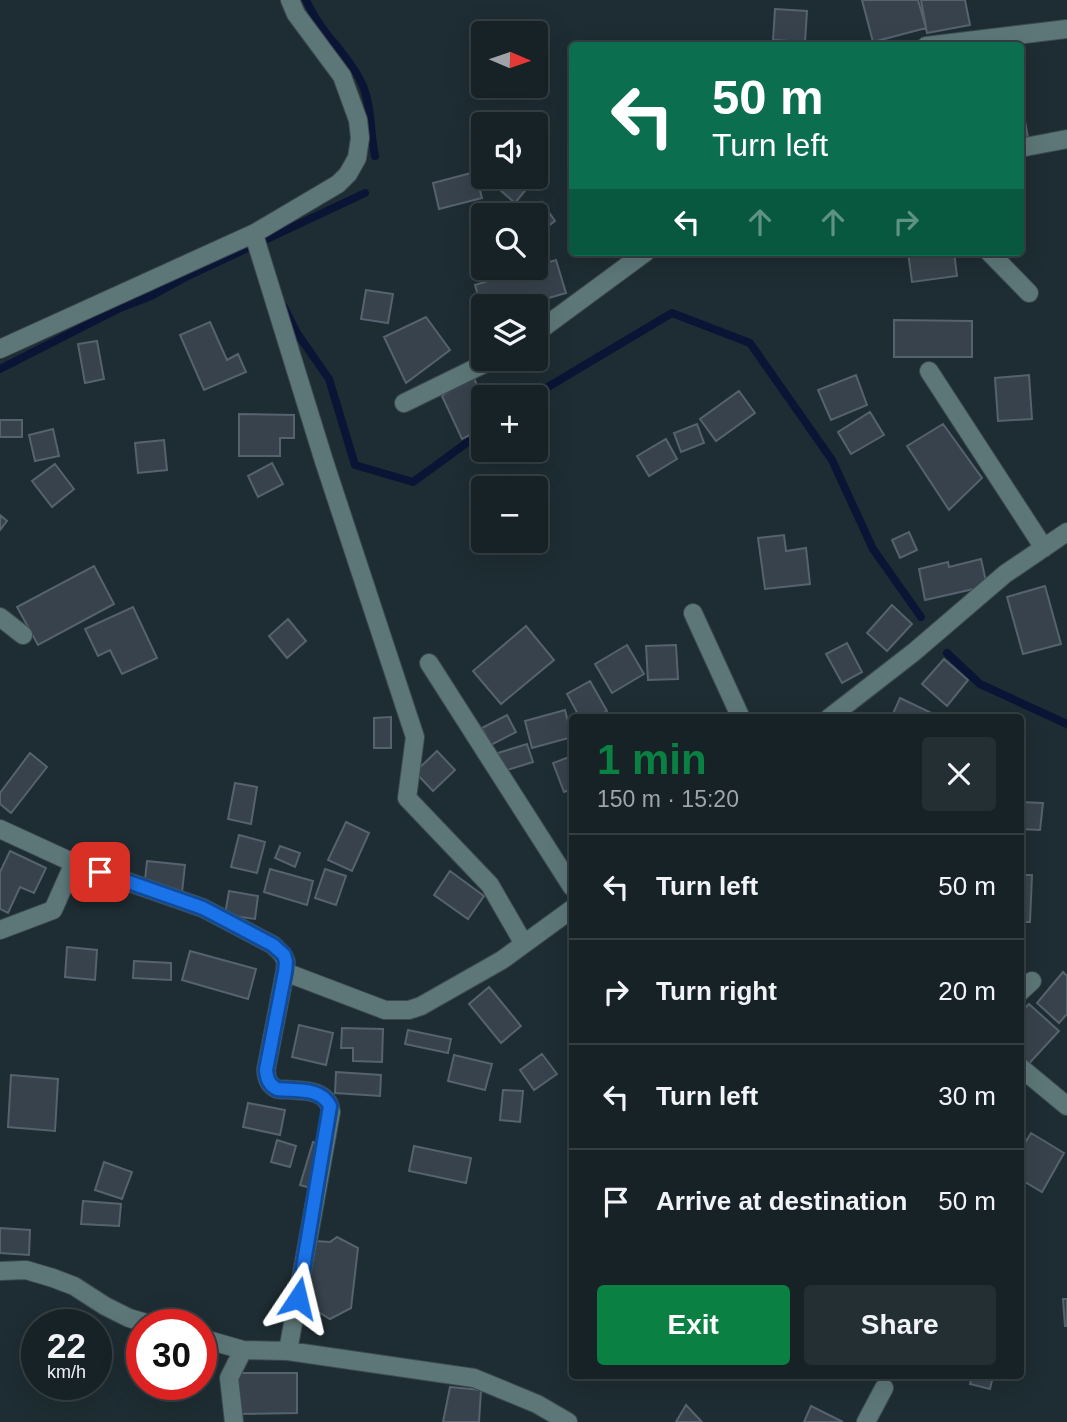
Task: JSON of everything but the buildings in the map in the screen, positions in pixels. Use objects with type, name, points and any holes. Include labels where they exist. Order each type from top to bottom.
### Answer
[{"type":"street","points":[[0,349],[257,242],[338,184],[354,165],[359,149],[360,129],[342,76],[296,15],[290,0]]},
{"type":"street","points":[[972,42],[1067,29]]},
{"type":"street","points":[[1024,147],[1067,139]]},
{"type":"street","points":[[257,242],[324,461],[415,737],[407,798],[490,886],[524,944]]},
{"type":"street","points":[[548,325],[641,256]]},
{"type":"street","points":[[993,256],[1029,293]]},
{"type":"street","points":[[404,403],[471,370]]},
{"type":"street","points":[[929,371],[1044,548]]},
{"type":"street","points":[[834,714],[914,652],[1005,574],[1067,532]]},
{"type":"street","points":[[693,613],[739,714]]},
{"type":"street","points":[[0,617],[23,635]]},
{"type":"street","points":[[429,663],[569,882]]},
{"type":"street","points":[[0,829],[74,863],[203,908],[273,945],[284,955],[285,972],[266,1070],[267,1077],[277,1089],[317,1093],[327,1100],[331,1112],[288,1351]]},
{"type":"street","points":[[0,930],[53,910],[74,863]]},
{"type":"street","points":[[285,972],[385,1010],[409,1010],[421,1006],[502,960],[569,911]]},
{"type":"street","points":[[1024,1069],[1067,1106]]},
{"type":"street","points":[[0,1271],[26,1270],[53,1278],[74,1286],[126,1316]]},
{"type":"street","points":[[217,1343],[243,1350],[288,1351],[474,1378],[537,1404],[568,1422]]},
{"type":"street","points":[[234,1422],[229,1378],[243,1350]]},
{"type":"street","points":[[866,1422],[884,1388]]},
{"type":"waterway","points":[[306,0],[363,86],[375,156]]},
{"type":"waterway","points":[[0,369],[120,308],[151,296],[365,193]]},
{"type":"waterway","points":[[284,307],[297,333],[329,379],[355,465],[413,482],[471,440]]},
{"type":"waterway","points":[[548,387],[672,313],[750,343],[832,460],[873,549],[921,617]]},
{"type":"waterway","points":[[947,653],[980,684],[1067,724]]},
{"type":"route","points":[[100,872],[203,908],[273,945],[284,955],[285,972],[266,1070],[267,1077],[277,1089],[323,1096],[331,1112],[298,1298]]}]
